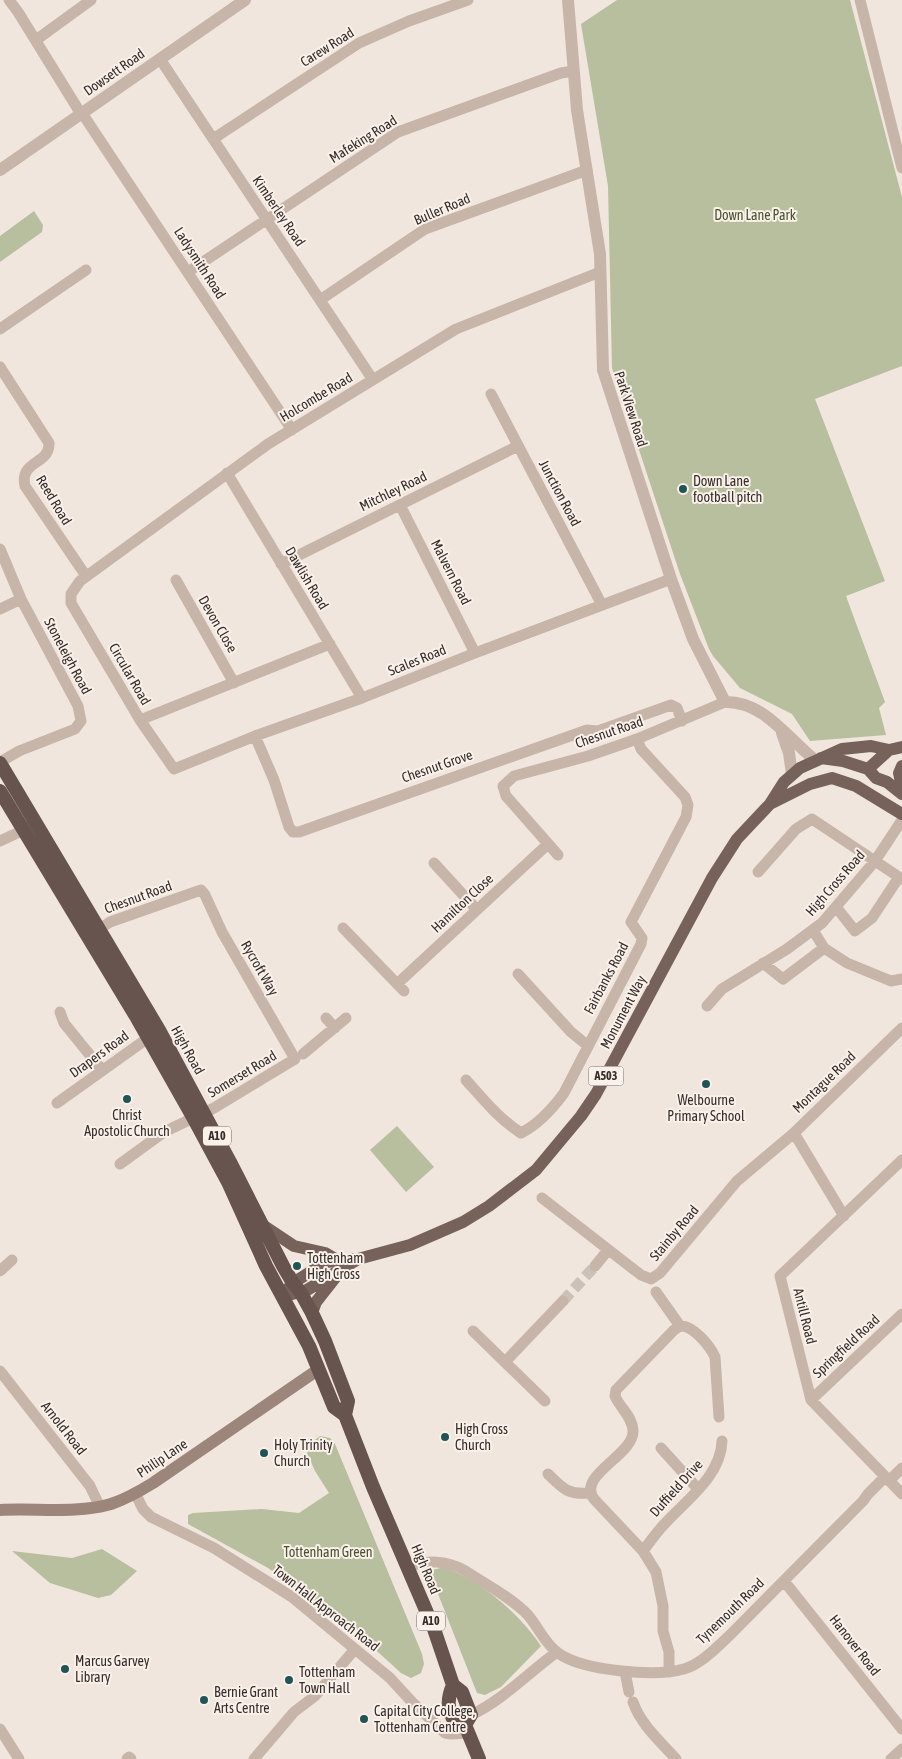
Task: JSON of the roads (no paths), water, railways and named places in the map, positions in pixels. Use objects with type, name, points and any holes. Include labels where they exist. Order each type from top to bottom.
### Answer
[{"type":"highway","name":"High Road","points":[[0,762],[30,827],[154,1034],[312,1313],[348,1401],[345,1415]]},
{"type":"highway","name":"High Road","points":[[0,791],[30,827]]},
{"type":"highway","name":"High Road","points":[[199,1115],[266,1266],[320,1369],[334,1407],[345,1415],[373,1488],[434,1629],[453,1686],[462,1692],[468,1724],[479,1759]]},
{"type":"highway","points":[[320,1369],[332,1360]]},
{"type":"main road","name":"Monument Way","points":[[282,1296],[297,1288],[326,1262],[338,1266],[410,1245],[463,1222],[503,1196],[536,1170],[581,1116],[596,1094],[712,878],[737,839],[770,804],[784,782],[792,774],[817,759],[842,749],[871,746],[896,749]]},
{"type":"main road","points":[[832,778],[868,772],[896,749]]},
{"type":"main road","points":[[817,759],[844,762],[887,782],[902,794]]},
{"type":"main road","points":[[902,766],[899,773],[902,787]]},
{"type":"main road","points":[[868,772],[886,804]]},
{"type":"main road","points":[[832,778],[856,786],[902,814]]},
{"type":"main road","name":"A503","points":[[770,804],[810,784],[832,778]]},
{"type":"main road","name":"A503","points":[[261,1224],[294,1246],[325,1253],[338,1266]]},
{"type":"main road","points":[[312,1313],[316,1302],[338,1266]]},
{"type":"main road","name":"Philip Lane","points":[[0,1510],[76,1510],[116,1502],[166,1474],[320,1369]]},
{"type":"street","name":"Ladysmith Road","points":[[9,0],[81,113],[292,430]]},
{"type":"street","points":[[36,40],[91,0]]},
{"type":"street","name":"Dowsett Road","points":[[0,170],[245,0]]},
{"type":"street","name":"Carew Road","points":[[213,139],[359,43],[409,21],[468,0]]},
{"type":"street","name":"Park View Road","points":[[568,0],[573,71],[600,254],[603,370],[671,579],[693,639],[725,702]]},
{"type":"street","points":[[860,0],[902,168]]},
{"type":"street","name":"Kimberley Road","points":[[160,59],[373,380]]},
{"type":"street","name":"Mafeking Road","points":[[188,272],[398,132],[561,73],[573,71]]},
{"type":"street","name":"Buller Road","points":[[320,300],[425,229],[587,170]]},
{"type":"street","points":[[0,329],[86,270]]},
{"type":"street","name":"Holcombe Road","points":[[73,590],[86,576],[251,456],[456,329],[600,272]]},
{"type":"street","name":"Reed Road","points":[[0,367],[49,442],[48,452],[45,456],[26,472],[24,476],[25,486],[86,576]]},
{"type":"street","name":"Junction Road","points":[[491,394],[602,605]]},
{"type":"street","name":"Mitchley Road","points":[[281,564],[518,446]]},
{"type":"street","name":"Dawlish Road","points":[[227,473],[362,698]]},
{"type":"street","name":"Malvern Road","points":[[400,505],[475,653]]},
{"type":"street","name":"Stoneleigh Road","points":[[0,549],[21,599],[78,706],[81,721],[75,729],[19,751],[0,762]]},
{"type":"street","name":"Scales Road","points":[[174,769],[256,736],[362,698],[671,579]]},
{"type":"street","name":"Devon Close","points":[[176,580],[234,683]]},
{"type":"street","name":"Circular Road","points":[[73,590],[71,604],[140,720],[174,769]]},
{"type":"street","points":[[0,609],[21,599]]},
{"type":"street","points":[[140,720],[330,644]]},
{"type":"street","points":[[725,702],[740,703],[748,706],[772,720],[781,730],[817,759]]},
{"type":"street","name":"Chesnut Road","points":[[548,844],[506,796],[503,786],[506,782],[514,776],[588,756],[637,739],[725,702]]},
{"type":"street","name":"Chesnut Grove","points":[[256,736],[274,780],[289,827],[293,832],[299,832],[587,730],[598,731],[671,705],[677,708],[682,721]]},
{"type":"street","points":[[781,730],[789,754],[792,774]]},
{"type":"street","name":"Fairbanks Road","points":[[466,1080],[502,1120],[521,1133],[528,1129],[564,1093],[587,1045],[641,944],[642,938],[631,922],[688,811],[685,797],[641,749],[637,739]]},
{"type":"street","points":[[758,872],[796,829],[812,819],[900,878],[872,918],[855,931],[836,907]]},
{"type":"street","name":"High Cross Road","points":[[707,1006],[722,989],[787,949],[822,923],[875,861],[902,820]]},
{"type":"street","points":[[0,841],[30,827]]},
{"type":"street","points":[[548,844],[558,855]]},
{"type":"street","name":"Hamilton Close","points":[[343,928],[400,987],[477,910],[548,844]]},
{"type":"street","points":[[434,863],[477,910]]},
{"type":"street","name":"Chesnut Road","points":[[93,932],[110,922],[201,890]]},
{"type":"street","name":"Rycroft Way","points":[[201,890],[222,932],[299,1056]]},
{"type":"street","points":[[813,930],[824,948],[841,959],[872,974],[893,981],[902,979]]},
{"type":"street","points":[[763,963],[783,979],[824,948]]},
{"type":"street","points":[[518,974],[571,1032],[587,1045]]},
{"type":"street","points":[[60,1012],[64,1023],[102,1070]]},
{"type":"street","points":[[326,1018],[335,1028]]},
{"type":"street","name":"Somerset Road","points":[[120,1164],[164,1132],[238,1094],[299,1056],[346,1018]]},
{"type":"street","name":"Montague Road","points":[[844,1216],[794,1132],[902,1028]]},
{"type":"street","name":"Drapers Road","points":[[57,1103],[154,1034]]},
{"type":"street","name":"Stainby Road","points":[[542,1198],[653,1285],[660,1272],[737,1181],[794,1132]]},
{"type":"street","name":"Antill Road","points":[[902,1160],[780,1276],[811,1400],[902,1494]]},
{"type":"street","points":[[595,1266],[608,1250]]},
{"type":"street","points":[[0,1271],[12,1260]]},
{"type":"street","points":[[653,1285],[680,1326]]},
{"type":"street","points":[[505,1362],[563,1301]]},
{"type":"street","name":"Springfield Road","points":[[811,1400],[902,1314]]},
{"type":"street","points":[[669,1672],[669,1652],[663,1631],[663,1606],[656,1572],[643,1551],[590,1494],[590,1487],[593,1481],[630,1443],[632,1436],[631,1422],[615,1396],[616,1390],[680,1326],[690,1328],[709,1346],[715,1357],[719,1417]]},
{"type":"street","points":[[473,1331],[545,1401]]},
{"type":"street","name":"Arnold Road","points":[[0,1371],[90,1486],[100,1506]]},
{"type":"street","name":"Duffield Drive","points":[[643,1551],[660,1528],[698,1489],[715,1467],[722,1449],[722,1441]]},
{"type":"street","points":[[661,1448],[698,1489]]},
{"type":"street","name":"Tynemouth Road","points":[[557,1652],[578,1662],[625,1672],[669,1672],[686,1669],[714,1650],[868,1494],[902,1468]]},
{"type":"street","points":[[548,1474],[566,1491],[590,1494]]},
{"type":"street","name":"Town Hall Approach Road","points":[[135,1493],[143,1509],[151,1517],[214,1548],[292,1597],[390,1678],[445,1733],[451,1734],[468,1724]]},
{"type":"street","points":[[408,1567],[431,1561],[456,1566],[464,1570],[527,1614],[557,1652],[536,1667],[468,1724]]},
{"type":"street","name":"Hanover Road","points":[[784,1581],[902,1729]]},
{"type":"street","points":[[254,1759],[294,1712],[315,1696],[355,1649]]},
{"type":"street","points":[[625,1672],[636,1710],[648,1729],[673,1758]]},
{"type":"street","points":[[0,1729],[19,1759]]},
{"type":"street","points":[[891,1759],[902,1750]]},
{"type":"street","points":[[127,1759],[130,1757],[131,1759]]},
{"type":"tunnel","points":[[563,1301],[595,1266]]},
{"type":"place","name":"Down Lane football pitch","points":[[683,489]]},
{"type":"place","name":"Welbourne Primary School","points":[[706,1084]]},
{"type":"place","name":"Christ Apostolic Church","points":[[127,1099]]},
{"type":"place","name":"Tottenham High Cross","points":[[297,1266]]},
{"type":"place","name":"High Cross Church","points":[[445,1437]]},
{"type":"place","name":"Holy Trinity Church","points":[[264,1453]]},
{"type":"place","name":"Marcus Garvey Library","points":[[65,1669]]},
{"type":"place","name":"Tottenham Town Hall","points":[[289,1680]]},
{"type":"place","name":"Bernie Grant Arts Centre","points":[[204,1700]]},
{"type":"place","name":"Capital City College, Tottenham Centre","points":[[364,1719]]},
{"type":"park label","name":"Down Lane Park","points":[[755,215]]},
{"type":"park label","name":"Tottenham Green","points":[[328,1552]]}]
